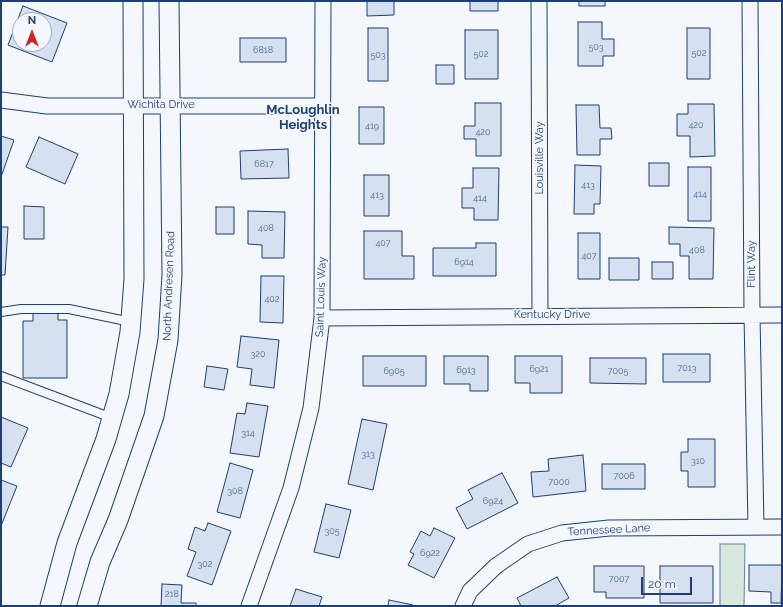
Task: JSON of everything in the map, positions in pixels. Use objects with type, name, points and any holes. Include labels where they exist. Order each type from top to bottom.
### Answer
[{"type":"street","points":[[50,606],[67,543],[87,494],[119,394],[131,322],[134,279],[133,1]]},
{"type":"street","name":"North Andresen Road","points":[[87,606],[100,562],[118,520],[154,416],[168,340],[172,275],[169,1]]},
{"type":"street","name":"Saint Louis Way","points":[[249,606],[291,488],[311,408],[322,318],[322,1]]},
{"type":"street","name":"Louisville Way","points":[[539,1],[540,315]]},
{"type":"street","name":"Flint Way","points":[[750,1],[752,315],[756,527]]},
{"type":"street","name":"Wichita Drive","points":[[1,100],[47,106],[322,106]]},
{"type":"street","name":"Kentucky Drive","points":[[322,318],[540,315],[782,315]]},
{"type":"street","name":"Tennessee Lane","points":[[463,606],[470,591],[496,566],[528,544],[562,533],[609,528],[782,527]]},
{"type":"lane","points":[[1,312],[21,309],[69,309],[131,322]]},
{"type":"lane","points":[[1,376],[112,418]]},
{"type":"shaded area","points":[[720,544],[745,544],[744,606],[720,606]]},
{"type":"building","points":[[367,1],[394,1],[394,15],[367,16]]},
{"type":"building","points":[[470,1],[498,1],[498,11],[470,11]]},
{"type":"building","points":[[579,1],[605,1],[605,6],[579,6]]},
{"type":"building","points":[[23,6],[39,12],[21,12]]},
{"type":"building","points":[[52,17],[67,23],[52,62],[26,52],[52,52]]},
{"type":"building","points":[[578,22],[602,22],[602,39],[614,39],[614,56],[603,56],[603,66],[578,66]]},
{"type":"building","points":[[368,28],[388,28],[388,81],[368,81]]},
{"type":"building","points":[[687,28],[710,28],[710,79],[687,79]]},
{"type":"building","points":[[465,30],[498,30],[498,79],[465,79]]},
{"type":"building","points":[[12,35],[12,47],[8,45]]},
{"type":"building","points":[[240,38],[286,38],[286,62],[240,62]]},
{"type":"building","points":[[436,65],[454,65],[454,84],[436,84]]},
{"type":"building","points":[[475,103],[501,103],[501,156],[476,156],[476,139],[464,139],[464,126],[475,126]]},
{"type":"building","points":[[688,104],[714,104],[715,156],[690,157],[690,136],[677,136],[677,114],[688,114]]},
{"type":"building","points":[[576,105],[599,105],[600,128],[611,128],[612,139],[600,139],[600,155],[577,155]]},
{"type":"building","points":[[359,107],[384,107],[384,144],[359,144]]},
{"type":"building","points":[[1,136],[14,140],[1,177]]},
{"type":"building","points":[[39,137],[78,154],[65,184],[26,167]]},
{"type":"building","points":[[288,149],[289,178],[241,179],[240,151]]},
{"type":"building","points":[[649,163],[669,163],[669,186],[649,186]]},
{"type":"building","points":[[575,165],[601,166],[600,204],[594,204],[594,214],[574,214]]},
{"type":"building","points":[[688,167],[711,167],[711,221],[688,221]]},
{"type":"building","points":[[473,168],[499,168],[498,220],[474,220],[474,208],[462,208],[462,188],[473,188]]},
{"type":"building","points":[[364,175],[389,175],[389,216],[364,216]]},
{"type":"building","points":[[24,206],[44,207],[44,239],[24,239]]},
{"type":"building","points":[[216,207],[234,207],[234,234],[216,234]]},
{"type":"building","points":[[248,211],[285,212],[284,258],[262,258],[262,245],[248,244]]},
{"type":"building","points":[[1,227],[8,227],[5,275],[1,275]]},
{"type":"building","points":[[669,227],[714,228],[713,279],[689,279],[689,256],[680,256],[680,244],[669,244]]},
{"type":"building","points":[[364,231],[402,231],[402,256],[414,256],[414,279],[364,279]]},
{"type":"building","points":[[578,233],[600,233],[600,279],[578,279]]},
{"type":"building","points":[[476,243],[496,243],[496,276],[433,276],[433,248],[476,248]]},
{"type":"building","points":[[609,258],[639,258],[639,280],[609,280]]},
{"type":"building","points":[[652,262],[673,262],[673,279],[652,279]]},
{"type":"building","points":[[261,276],[284,276],[283,323],[260,322]]},
{"type":"building","points":[[33,313],[58,313],[58,320],[67,320],[67,378],[23,378],[23,321],[33,321]]},
{"type":"building","points":[[241,336],[279,340],[274,388],[250,385],[252,369],[237,367]]},
{"type":"building","points":[[663,354],[710,354],[710,382],[663,382]]},
{"type":"building","points":[[363,356],[426,356],[426,386],[363,386]]},
{"type":"building","points":[[444,356],[488,356],[488,391],[470,391],[470,384],[444,384]]},
{"type":"building","points":[[515,356],[562,356],[562,393],[530,393],[530,383],[515,383]]},
{"type":"building","points":[[590,358],[646,358],[646,384],[590,383]]},
{"type":"building","points":[[207,366],[228,369],[224,390],[204,387]]},
{"type":"building","points":[[247,403],[268,406],[259,457],[230,453],[237,413],[245,414]]},
{"type":"building","points":[[1,417],[28,428],[11,467],[1,463]]},
{"type":"building","points":[[362,419],[387,424],[373,490],[348,484]]},
{"type":"building","points":[[688,439],[715,439],[715,487],[688,487],[688,471],[681,471],[681,452],[688,452]]},
{"type":"building","points":[[583,455],[586,491],[533,497],[531,472],[549,471],[548,459]]},
{"type":"building","points":[[230,463],[253,470],[240,518],[217,512]]},
{"type":"building","points":[[602,464],[645,464],[645,489],[602,489]]},
{"type":"building","points":[[502,473],[518,503],[467,529],[456,508],[473,499],[468,490]]},
{"type":"building","points":[[1,480],[17,486],[1,526]]},
{"type":"building","points":[[326,504],[351,510],[339,558],[314,552]]},
{"type":"building","points":[[208,523],[231,531],[212,585],[187,576],[196,552],[188,549],[195,527],[205,531]]},
{"type":"building","points":[[434,528],[455,538],[434,578],[408,565],[414,554],[410,552],[421,531],[430,536]]},
{"type":"building","points":[[749,565],[782,565],[781,603],[771,603],[771,592],[749,591]]},
{"type":"building","points":[[594,566],[644,566],[644,598],[606,598],[606,592],[594,592]]},
{"type":"building","points":[[660,566],[713,566],[713,603],[660,603]]},
{"type":"building","points":[[557,577],[569,598],[555,606],[521,606],[517,598]]},
{"type":"building","points":[[162,584],[182,585],[181,603],[196,603],[196,606],[161,606]]},
{"type":"building","points":[[296,589],[322,597],[319,606],[290,606]]},
{"type":"building","points":[[389,600],[413,605],[413,606],[388,606]]},
{"type":"district","name":"McLoughlin Heights","points":[[303,118]]}]
